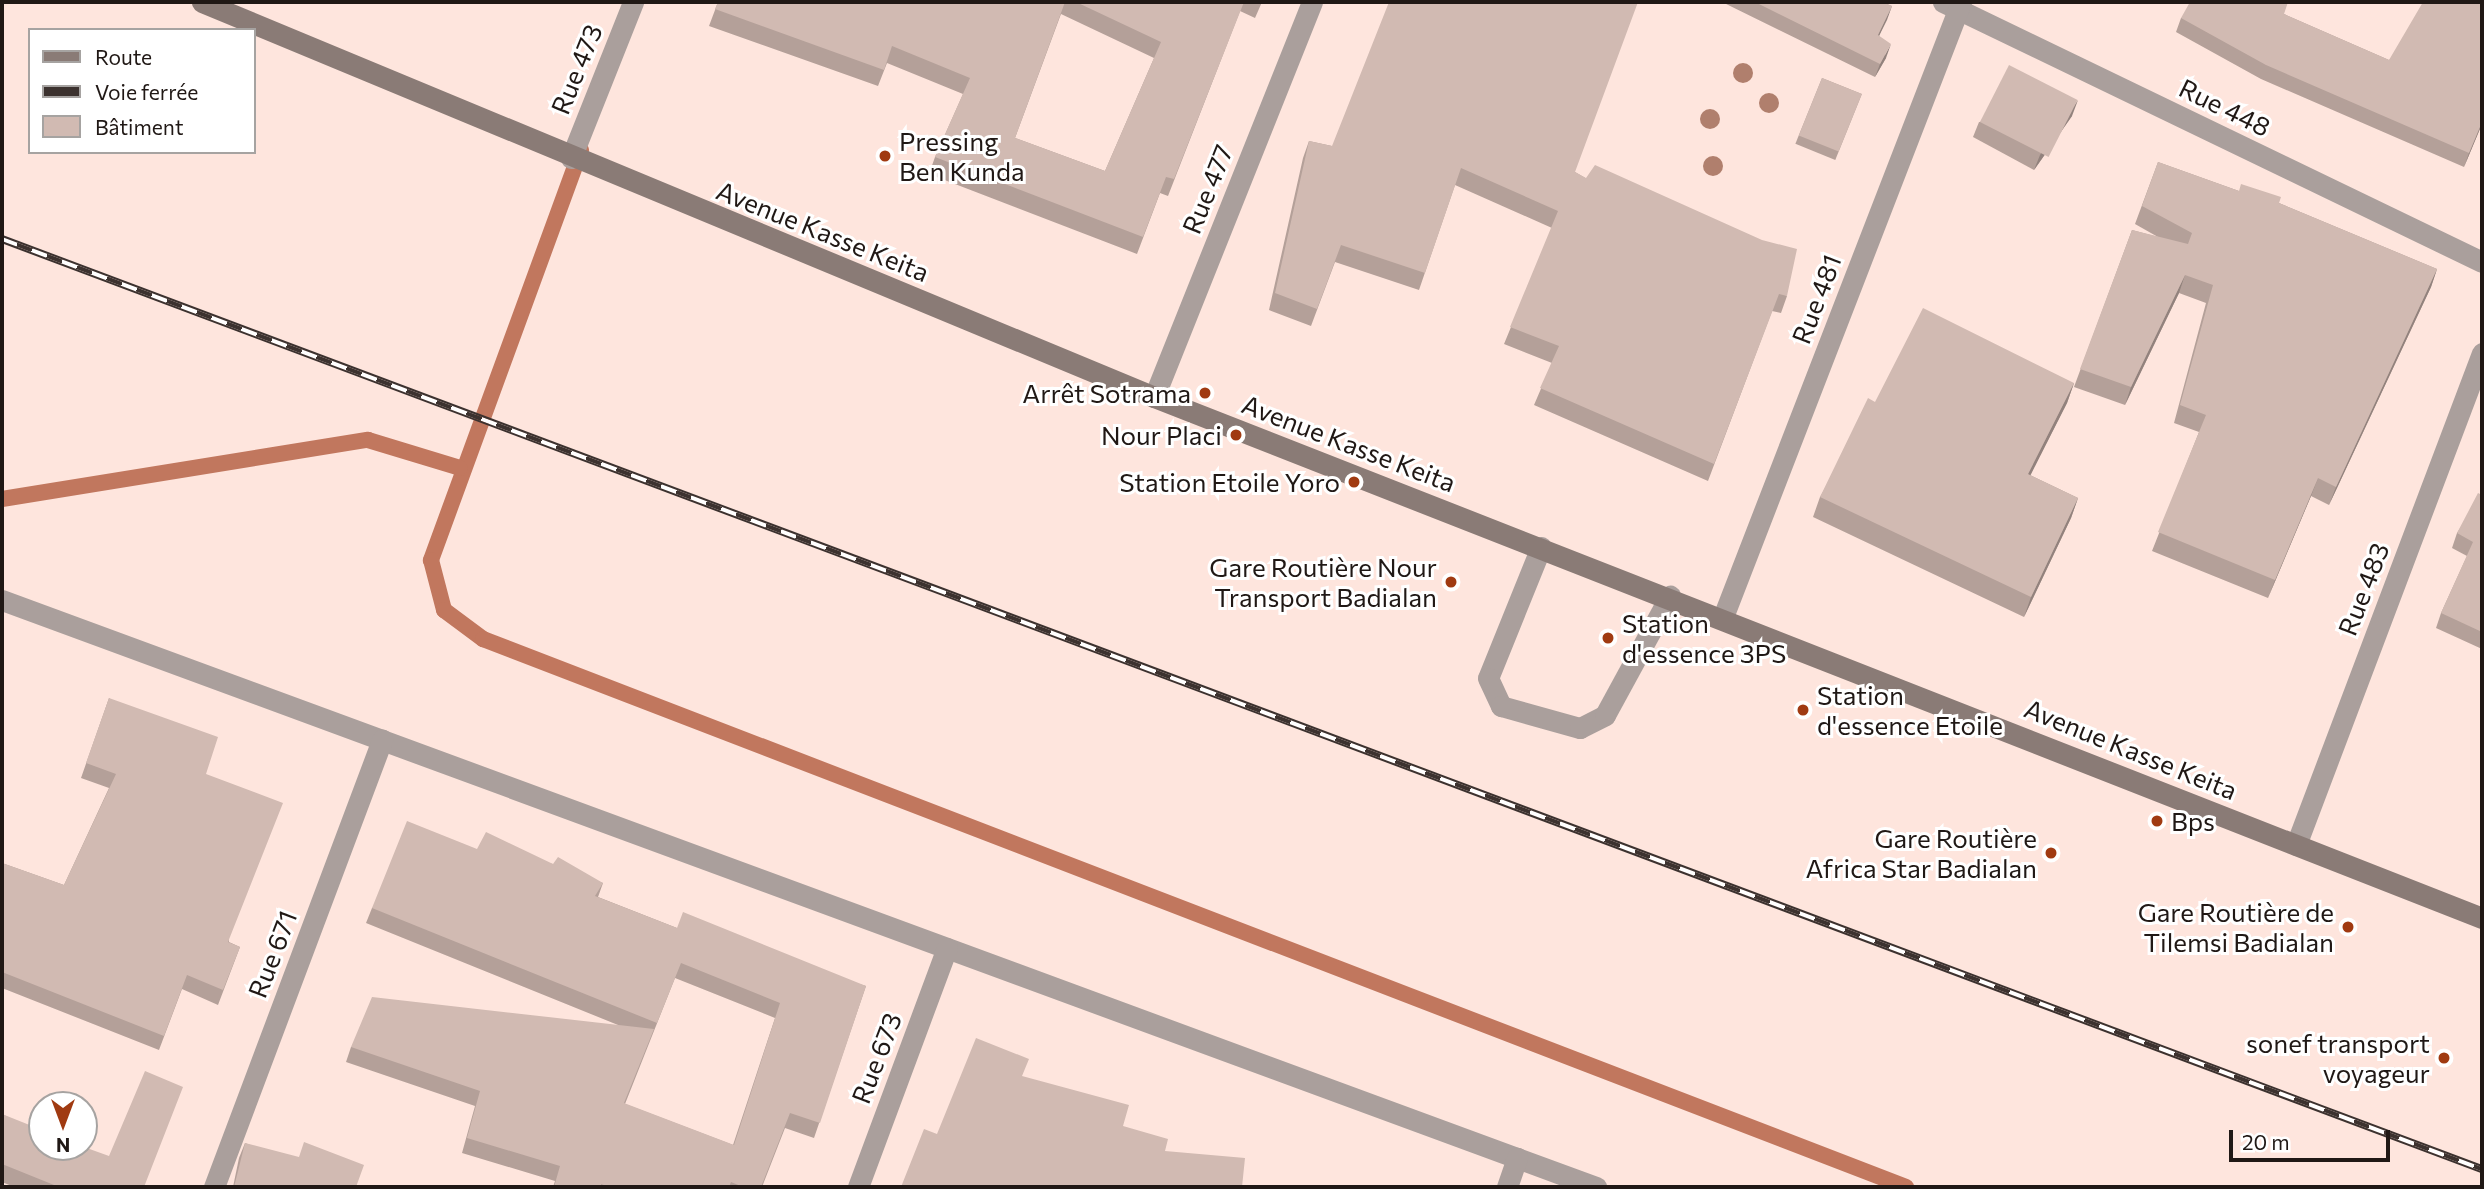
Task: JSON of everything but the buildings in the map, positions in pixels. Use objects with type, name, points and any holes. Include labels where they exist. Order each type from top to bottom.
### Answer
[{"type":"main road","name":"Avenue Kasse Keita","points":[[202,2],[571,158],[1154,397],[1670,596],[2482,918]]},
{"type":"street","name":"Rue 473","points":[[571,158],[633,2]]},
{"type":"street","name":"Rue 477","points":[[1154,397],[1312,2]]},
{"type":"street","name":"Rue 448","points":[[1954,4],[2482,262]]},
{"type":"street","name":"Rue 481","points":[[1723,617],[1954,4]]},
{"type":"street","name":"Rue 483","points":[[2296,845],[2482,353]]},
{"type":"street","points":[[1541,547],[1488,678],[1501,706],[1580,728],[1605,715],[1670,596]]},
{"type":"street","points":[[2,600],[1596,1187]]},
{"type":"street","name":"Rue 671","points":[[214,1187],[382,739]]},
{"type":"street","name":"Rue 673","points":[[858,1187],[947,948]]},
{"type":"street","points":[[1507,1187],[1517,1158]]},
{"type":"waterway","points":[[581,150],[431,560],[444,610],[483,639],[1906,1187]]},
{"type":"waterway","points":[[2,499],[368,440],[460,468]]},
{"type":"railway","points":[[2,239],[2482,1169]]},
{"type":"place","name":"Pressing Ben Kunda","points":[[885,156]]},
{"type":"place","name":"Arrêt Sotrama","points":[[1205,393]]},
{"type":"place","name":"Nour Placi","points":[[1236,435]]},
{"type":"place","name":"Station Etoile Yoro","points":[[1354,482]]},
{"type":"place","name":"Gare Routière Nour Transport Badialan","points":[[1451,582]]},
{"type":"place","name":"Station d'essence 3PS","points":[[1608,638]]},
{"type":"place","name":"Station d'essence Etoile","points":[[1803,710]]},
{"type":"place","name":"Bps","points":[[2157,821]]},
{"type":"place","name":"Gare Routière Africa Star Badialan","points":[[2051,853]]},
{"type":"place","name":"Gare Routière de Tilemsi Badialan","points":[[2348,927]]},
{"type":"place","name":"sonef transport voyageur","points":[[2444,1058]]}]
